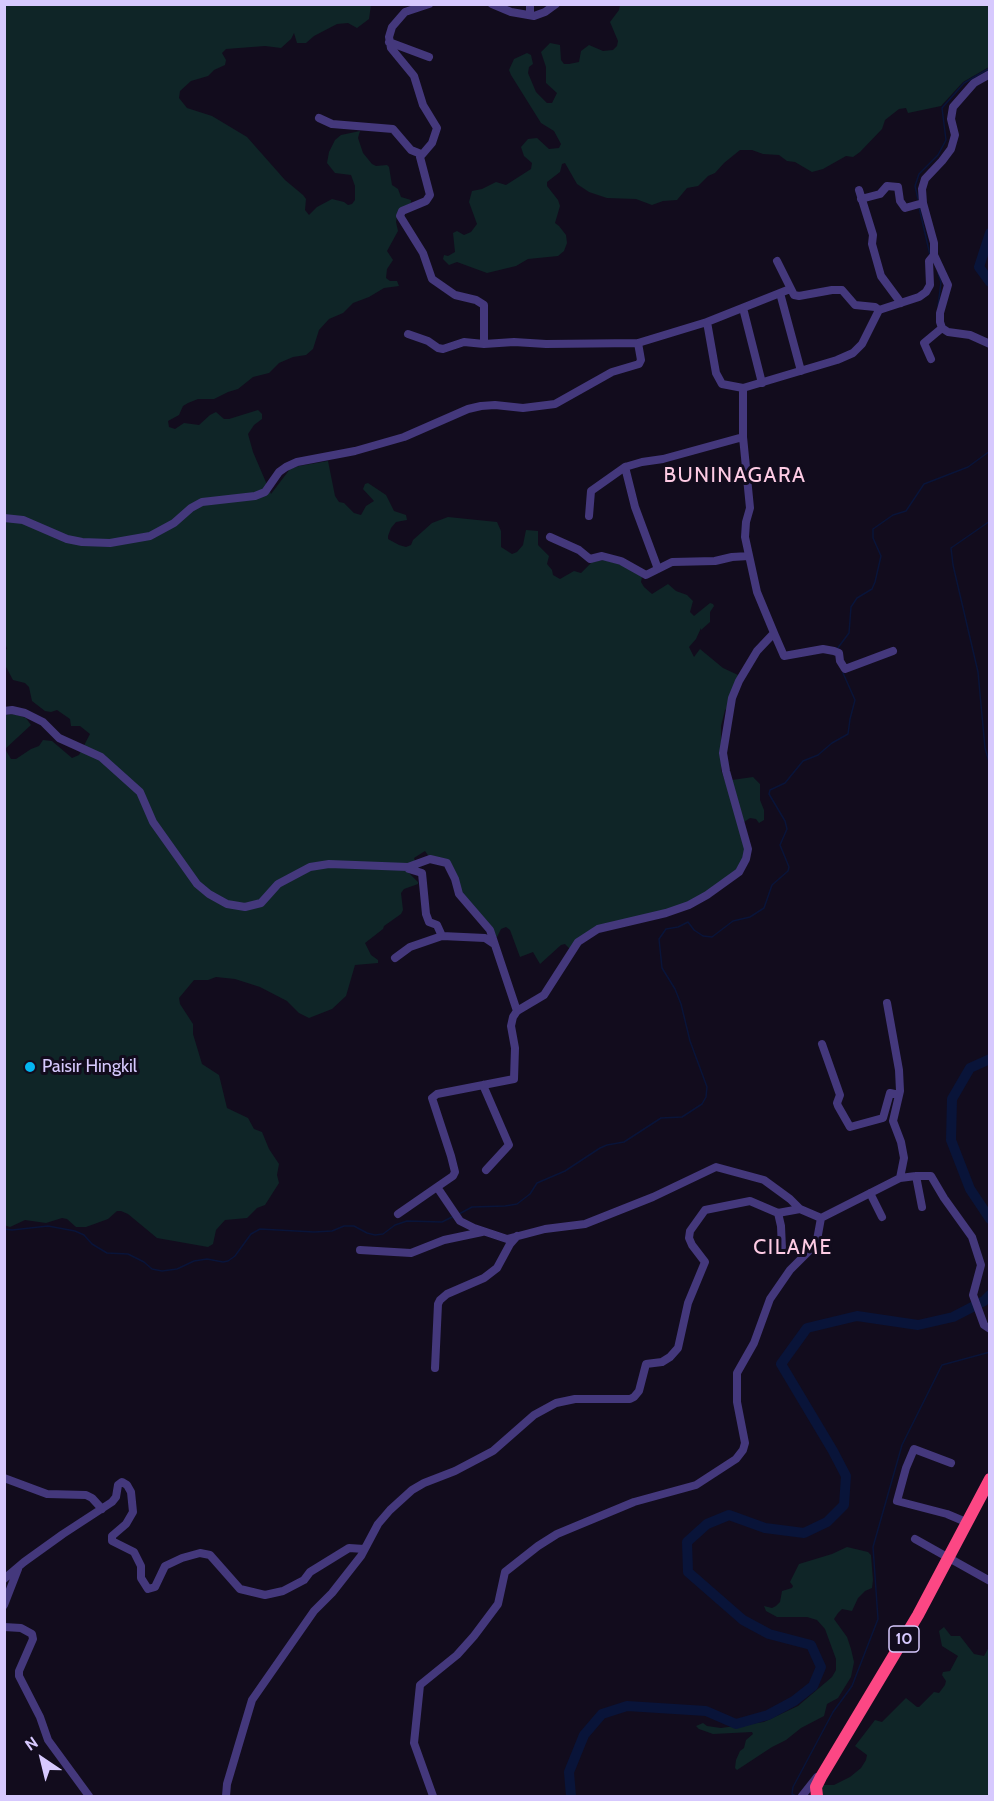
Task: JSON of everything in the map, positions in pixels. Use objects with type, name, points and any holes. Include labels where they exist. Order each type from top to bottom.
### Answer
[{"type":"highway","name":"10","points":[[818,1797],[816,1787],[821,1777],[912,1624],[990,1479]]},
{"type":"street","points":[[421,154],[432,143],[437,125],[423,105],[414,76],[389,42],[392,27],[405,12],[429,4]]},
{"type":"street","points":[[492,4],[511,12],[534,16],[556,4]]},
{"type":"street","points":[[530,4],[530,15]]},
{"type":"street","points":[[389,42],[429,57]]},
{"type":"street","points":[[707,322],[716,373],[722,384],[743,388],[837,360],[853,352],[862,344],[879,310],[919,297],[928,288],[934,243],[920,203],[925,179],[951,149],[955,135],[951,119],[953,107],[974,83],[990,74]]},
{"type":"street","points":[[319,118],[332,124],[393,129],[411,150],[421,154]]},
{"type":"street","points":[[421,154],[430,195],[423,203],[402,211],[401,219],[416,238],[432,279],[455,295],[476,300],[484,305],[484,344]]},
{"type":"street","points":[[901,303],[881,276],[872,244],[873,235],[860,195],[880,194],[887,186],[898,187],[900,201],[905,208],[920,203]]},
{"type":"street","points":[[933,257],[948,285],[940,313],[941,329]]},
{"type":"street","points":[[777,261],[794,295],[842,290],[855,305],[875,307],[879,310]]},
{"type":"street","points":[[408,334],[443,349],[464,342],[484,344],[514,342],[638,343],[707,322],[790,289]]},
{"type":"street","points":[[780,293],[801,371]]},
{"type":"street","points":[[743,308],[762,383]]},
{"type":"street","points":[[941,329],[970,334],[990,344]]},
{"type":"street","points":[[931,359],[924,343],[941,329]]},
{"type":"street","points":[[4,518],[23,520],[67,539],[82,542],[110,543],[150,536],[174,523],[191,508],[202,502],[255,496],[265,492],[279,472],[297,462],[355,451],[404,437],[468,409],[481,406],[523,408],[555,404],[612,372],[639,364],[641,360],[638,343]]},
{"type":"street","points":[[743,388],[743,437],[750,508],[745,537],[758,592],[784,656],[824,649],[836,651],[845,669],[893,651]]},
{"type":"street","points":[[589,516],[591,491],[625,467],[743,437]]},
{"type":"street","points":[[625,467],[635,507],[658,569]]},
{"type":"street","points":[[550,537],[579,550],[590,559],[602,556],[621,561],[646,575],[672,562],[716,561],[749,556]]},
{"type":"street","points":[[398,1214],[453,1176],[452,1156],[432,1098],[437,1094],[514,1079],[515,1047],[511,1021],[517,1011],[544,995],[578,942],[598,929],[666,913],[689,905],[739,872],[748,849],[723,753],[732,698],[757,651],[774,633]]},
{"type":"street","points":[[4,711],[25,713],[43,722],[60,738],[101,757],[142,794],[153,822],[202,890],[227,903],[244,907],[261,903],[278,884],[310,867],[329,864],[406,867],[415,866],[430,859],[447,863],[459,894],[490,930],[517,1011]]},
{"type":"street","points":[[406,867],[422,873],[426,914],[429,922],[436,925],[442,936]]},
{"type":"street","points":[[395,958],[410,947],[442,936],[485,938],[494,945]]},
{"type":"street","points":[[887,1004],[899,1070],[900,1095],[893,1121],[902,1142],[904,1158],[900,1178]]},
{"type":"street","points":[[822,1044],[840,1095],[838,1106],[850,1127],[884,1118],[890,1093],[900,1095]]},
{"type":"street","points":[[483,1085],[509,1145],[486,1170]]},
{"type":"street","points":[[437,1187],[458,1218],[483,1231],[507,1239],[545,1229],[585,1224],[716,1167],[764,1180],[800,1209],[821,1218],[900,1178],[931,1176],[972,1237],[981,1265],[973,1295],[984,1325],[990,1329]]},
{"type":"street","points":[[916,1176],[922,1207]]},
{"type":"street","points":[[870,1194],[882,1216]]},
{"type":"street","points":[[223,1797],[252,1700],[314,1611],[362,1556],[382,1518],[412,1490],[493,1451],[534,1415],[556,1402],[634,1397],[639,1390],[646,1364],[662,1362],[678,1348],[688,1303],[705,1262],[689,1239],[690,1231],[705,1210],[750,1201],[778,1213],[800,1209]]},
{"type":"street","points":[[778,1213],[782,1249]]},
{"type":"street","points":[[432,1797],[414,1743],[420,1685],[456,1655],[474,1636],[498,1604],[505,1572],[538,1546],[558,1534],[634,1502],[696,1485],[736,1459],[745,1443],[737,1402],[737,1373],[754,1343],[770,1299],[790,1270],[817,1240],[821,1218]]},
{"type":"street","points":[[360,1250],[411,1253],[444,1240],[483,1231]]},
{"type":"street","points":[[435,1368],[438,1304],[444,1297],[484,1278],[497,1268],[517,1236]]},
{"type":"street","points":[[951,1463],[914,1449],[897,1501],[947,1514],[966,1522]]},
{"type":"street","points":[[4,1478],[47,1494],[86,1495],[102,1509]]},
{"type":"street","points":[[4,1580],[19,1566],[69,1530],[114,1501],[118,1484],[122,1482],[127,1485],[133,1497],[133,1512],[126,1524],[112,1536],[112,1541],[134,1552],[141,1566],[141,1578],[148,1589],[155,1587],[165,1566],[200,1553],[210,1555],[240,1588],[265,1595],[283,1591],[304,1580],[310,1572],[349,1548],[364,1549]]},
{"type":"street","points":[[915,1539],[990,1581]]},
{"type":"street","points":[[4,1605],[19,1566]]},
{"type":"street","points":[[4,1628],[21,1628],[32,1634],[33,1639],[19,1676],[40,1717],[48,1740],[89,1797]]},
{"type":"street","points":[[802,1797],[816,1776],[821,1777]]},
{"type":"green space","points":[[5,5],[371,5],[369,19],[357,28],[348,23],[337,24],[306,43],[297,43],[294,33],[281,48],[265,46],[226,49],[222,53],[226,60],[225,65],[208,76],[191,81],[180,91],[179,98],[187,108],[212,116],[247,137],[285,180],[303,195],[306,199],[305,210],[309,215],[317,207],[332,199],[348,205],[355,200],[355,186],[351,175],[335,173],[327,163],[335,140],[341,135],[360,131],[358,138],[363,153],[376,166],[387,165],[392,185],[398,189],[401,197],[411,200],[411,203],[398,210],[396,222],[398,231],[387,251],[393,260],[387,269],[386,278],[390,281],[397,281],[399,286],[384,288],[353,303],[343,313],[329,319],[319,330],[313,349],[306,355],[279,363],[269,373],[253,377],[238,389],[214,399],[198,399],[183,406],[179,415],[168,421],[169,427],[175,429],[184,423],[199,425],[216,412],[224,419],[229,419],[258,410],[262,414],[262,419],[248,434],[271,494],[290,469],[328,461],[335,496],[339,502],[344,503],[354,513],[361,515],[366,506],[374,501],[363,489],[368,483],[386,495],[394,511],[406,515],[407,520],[396,522],[388,536],[388,539],[399,545],[406,547],[411,545],[413,540],[432,523],[448,517],[497,522],[501,531],[501,547],[512,554],[523,545],[526,530],[538,531],[538,545],[549,556],[547,564],[553,575],[560,579],[574,571],[581,573],[592,562],[604,560],[623,565],[642,577],[641,582],[652,594],[668,584],[676,591],[687,595],[693,601],[690,612],[694,616],[710,603],[713,604],[710,622],[701,630],[701,628],[689,647],[694,657],[700,649],[723,668],[738,675],[721,726],[721,770],[725,781],[753,777],[760,784],[764,820],[759,823],[756,819],[750,818],[744,822],[746,849],[738,871],[688,904],[597,928],[570,949],[565,944],[561,945],[540,964],[533,952],[520,957],[510,930],[506,927],[501,929],[497,937],[494,937],[462,896],[451,866],[430,858],[425,851],[414,858],[415,861],[408,872],[418,884],[404,889],[401,893],[403,910],[401,914],[365,943],[378,963],[355,965],[346,996],[332,1009],[309,1018],[299,1013],[287,1001],[260,987],[235,979],[216,977],[208,980],[194,980],[179,998],[180,1004],[193,1024],[193,1034],[202,1064],[219,1075],[227,1108],[248,1118],[254,1129],[262,1132],[279,1164],[277,1175],[279,1183],[265,1205],[257,1208],[247,1218],[225,1220],[216,1230],[213,1244],[208,1247],[157,1238],[128,1214],[121,1211],[117,1211],[108,1219],[86,1227],[76,1227],[67,1219],[62,1218],[46,1223],[25,1220],[10,1227],[4,1225],[5,715],[14,714],[26,718],[31,725],[5,749],[11,759],[16,759],[39,746],[43,740],[52,741],[72,758],[79,755],[90,734],[80,726],[71,726],[70,719],[57,710],[45,711],[32,701],[29,687],[25,683],[13,680],[5,665],[5,650],[7,649],[4,639]]},
{"type":"green space","points":[[620,5],[989,5],[989,67],[963,82],[941,106],[908,113],[906,108],[899,109],[885,120],[882,129],[860,152],[853,157],[846,156],[823,169],[812,172],[779,155],[740,150],[698,186],[687,188],[677,200],[652,205],[636,199],[607,198],[589,192],[577,184],[565,163],[562,164],[560,172],[547,182],[547,186],[560,206],[555,223],[566,235],[567,243],[564,251],[558,256],[528,259],[516,266],[487,273],[457,262],[449,265],[443,259],[444,255],[448,256],[455,252],[453,233],[457,231],[464,235],[471,232],[477,224],[469,202],[472,191],[496,182],[506,185],[531,169],[532,163],[524,156],[521,147],[528,139],[537,138],[549,149],[559,148],[561,144],[554,131],[541,123],[511,75],[509,70],[514,59],[527,53],[531,55],[533,64],[529,67],[528,73],[536,92],[547,103],[552,103],[557,93],[546,83],[546,67],[541,52],[550,43],[560,45],[561,60],[564,64],[569,64],[579,62],[581,51],[589,45],[603,51],[613,50],[618,41],[610,22]]},
{"type":"green space","points":[[847,1547],[868,1552],[871,1555],[873,1580],[872,1588],[858,1598],[852,1611],[842,1609],[834,1619],[847,1637],[851,1649],[854,1662],[851,1677],[838,1698],[827,1704],[824,1716],[801,1728],[786,1740],[737,1770],[736,1760],[746,1740],[753,1734],[752,1732],[713,1734],[696,1726],[703,1723],[707,1726],[721,1728],[764,1722],[798,1706],[832,1677],[836,1670],[836,1659],[825,1629],[817,1620],[807,1617],[777,1617],[766,1611],[764,1606],[772,1608],[776,1606],[780,1602],[782,1591],[792,1588],[790,1582],[799,1564]]},
{"type":"green space","points":[[944,1627],[951,1636],[960,1636],[974,1654],[984,1656],[989,1647],[989,1796],[822,1796],[821,1785],[834,1785],[861,1768],[867,1755],[855,1746],[875,1720],[882,1722],[906,1698],[919,1707],[934,1692],[939,1693],[945,1685],[943,1672],[950,1671],[958,1656],[942,1646],[939,1631]]},
{"type":"waterway","points":[[918,199],[915,186],[919,174],[938,155],[946,140],[942,108],[964,83],[990,68]]},
{"type":"waterway","points":[[919,207],[930,255]]},
{"type":"waterway","points":[[990,233],[979,267],[990,282]]},
{"type":"waterway","points":[[938,273],[941,282],[938,306]]},
{"type":"waterway","points":[[837,649],[849,633],[851,607],[857,598],[872,589],[875,582],[881,556],[873,538],[873,529],[893,515],[906,511],[924,484],[968,467],[990,451]]},
{"type":"waterway","points":[[990,521],[951,548],[978,672],[985,748],[990,765]]},
{"type":"waterway","points":[[459,1214],[472,1207],[517,1204],[530,1194],[537,1183],[565,1171],[600,1148],[624,1142],[661,1118],[682,1117],[702,1104],[706,1097],[707,1087],[690,1041],[681,1004],[662,968],[659,939],[666,929],[688,922],[703,936],[712,937],[733,921],[750,917],[764,908],[772,885],[788,871],[789,867],[780,845],[787,829],[785,821],[769,794],[770,790],[785,783],[803,761],[818,755],[832,743],[848,734],[855,700],[843,673]]},
{"type":"waterway","points":[[990,1059],[970,1068],[952,1099],[951,1140],[970,1189],[990,1219]]},
{"type":"waterway","points":[[4,1229],[48,1226],[75,1231],[84,1235],[92,1244],[107,1253],[128,1254],[152,1269],[162,1271],[177,1269],[194,1261],[207,1259],[228,1261],[235,1256],[251,1234],[260,1229],[314,1232],[354,1226],[375,1235],[383,1234],[395,1225],[407,1221],[442,1222],[452,1217]]},
{"type":"waterway","points":[[571,1796],[569,1772],[584,1735],[602,1714],[627,1706],[706,1711],[736,1724],[768,1715],[794,1701],[813,1686],[821,1667],[811,1645],[769,1634],[743,1620],[688,1572],[687,1542],[707,1524],[729,1515],[765,1528],[804,1533],[827,1522],[844,1505],[846,1476],[781,1364],[807,1328],[857,1316],[918,1325],[953,1317],[984,1301],[990,1295]]},
{"type":"waterway","points":[[796,1796],[792,1794],[793,1787],[833,1712],[852,1686],[878,1619],[873,1547],[902,1445],[942,1365],[990,1352]]},
{"type":"place","name":"Paisir Hingkil","points":[[30,1067]]},
{"type":"district","name":"BUNINAGARA","points":[[735,476]]},
{"type":"district","name":"CILAME","points":[[793,1248]]}]
